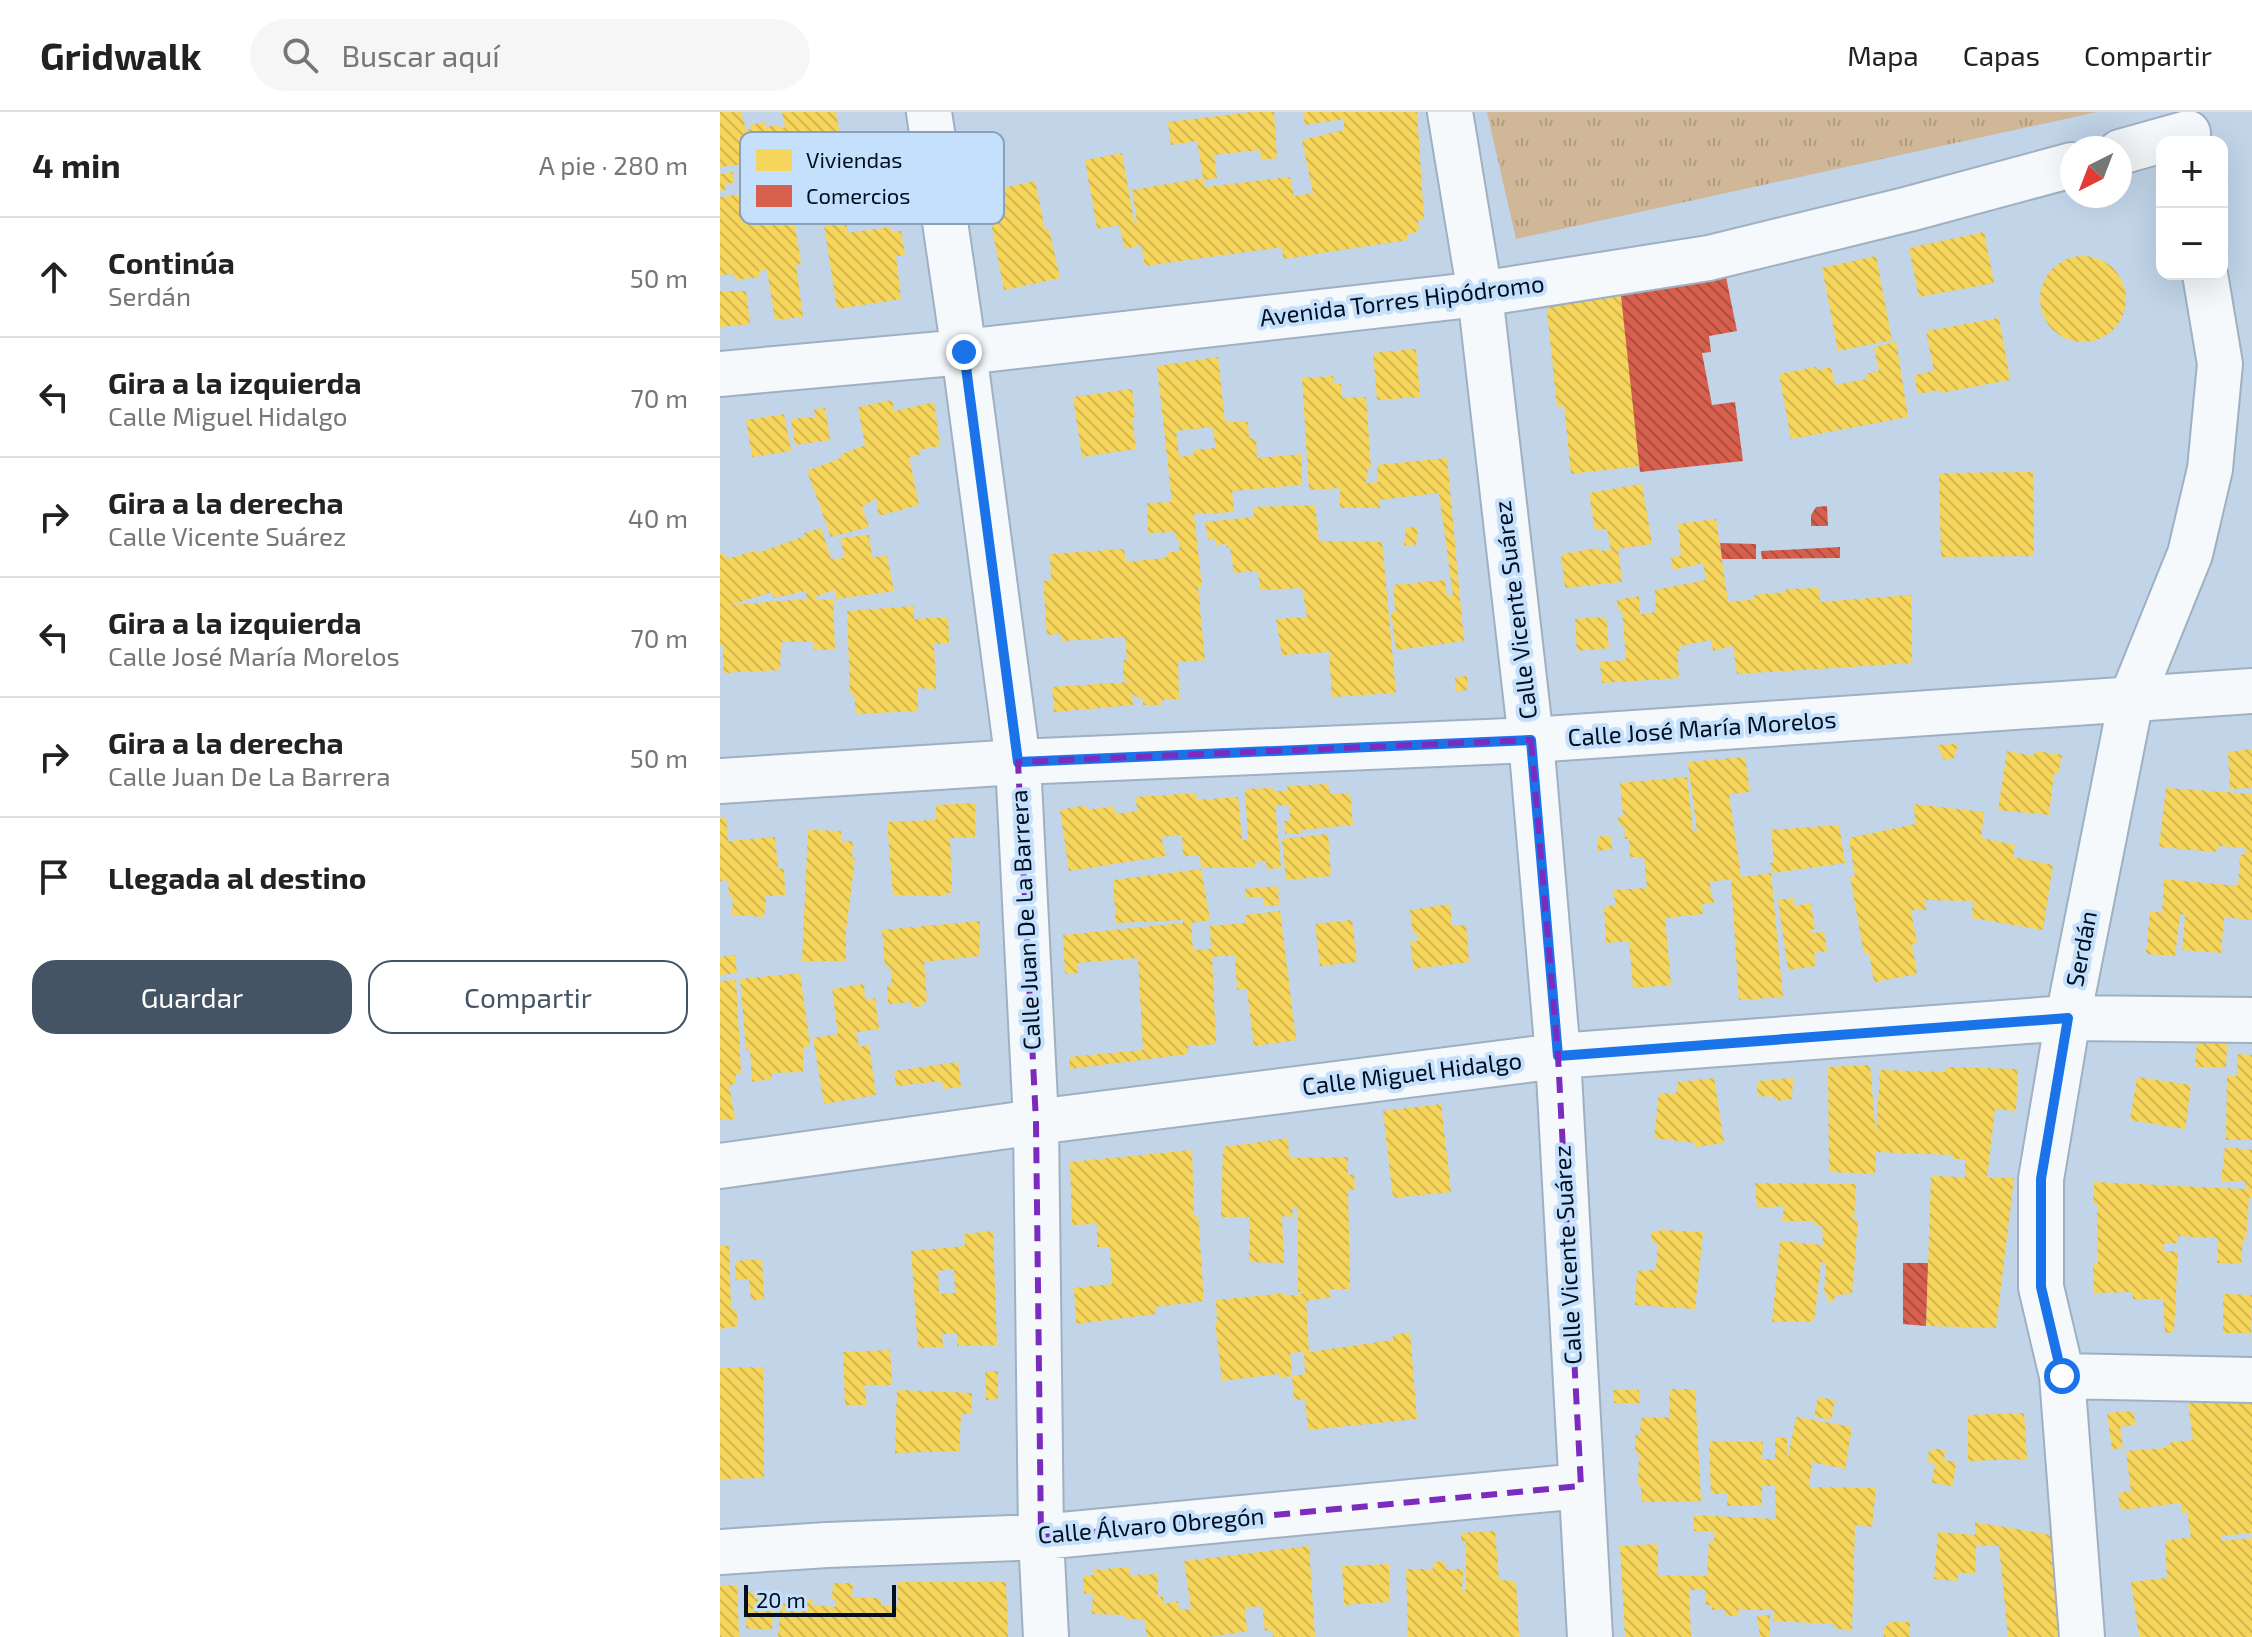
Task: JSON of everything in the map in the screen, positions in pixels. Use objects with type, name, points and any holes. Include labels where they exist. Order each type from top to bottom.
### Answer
[{"type":"street","name":"Calle Juan De La Barrera","points":[[929,112],[932,132]]},
{"type":"street","name":"Calle Vicente Suárez","points":[[1450,112],[1480,294],[1531,740],[1558,1056],[1590,1637]]},
{"type":"street","points":[[2132,148],[2187,129]]},
{"type":"street","name":"Avenida Torres Hipódromo","points":[[720,374],[964,352],[1480,294],[1709,258],[2060,168]]},
{"type":"street","name":"Calle Juan De La Barrera","points":[[945,224],[1018,762],[1036,1122],[1041,1537],[1046,1637]]},
{"type":"street","name":"Serdán","points":[[2082,1637],[2062,1376],[2041,1287],[2041,1179],[2068,1018],[2131,700],[2190,554],[2236,363],[2207,280]]},
{"type":"street","name":"Calle José María Morelos","points":[[720,781],[1018,762],[1531,740],[2252,691]]},
{"type":"street","name":"Calle Miguel Hidalgo","points":[[720,1166],[1036,1122],[1558,1056],[2068,1018],[2252,1020]]},
{"type":"street","points":[[2062,1376],[2252,1380]]},
{"type":"street","name":"Calle Álvaro Obregón","points":[[720,1552],[1041,1537],[1581,1486]]},
{"type":"highlighted area","points":[[1531,740],[1558,1056],[1581,1486],[1041,1537],[1036,1122],[1018,762]]},
{"type":"green space","points":[[1487,112],[2097,112],[1516,239]]},
{"type":"building: Viviendas","points":[[720,112],[741,112],[746,130],[751,129],[750,125],[765,122],[766,127],[779,125],[785,128],[782,112],[836,112],[839,132],[740,132],[740,164],[720,167]]},
{"type":"building: Viviendas","points":[[1274,112],[1277,158],[1261,160],[1260,150],[1214,155],[1217,178],[1204,180],[1205,187],[1290,177],[1294,196],[1313,193],[1302,140],[1344,130],[1344,119],[1305,125],[1303,112],[1417,112],[1424,220],[1418,220],[1419,229],[1414,234],[1407,234],[1407,240],[1283,259],[1282,247],[1145,266],[1141,245],[1125,249],[1119,225],[1097,229],[1085,160],[1122,153],[1134,222],[1137,222],[1132,190],[1203,178],[1197,141],[1171,145],[1168,122]]},
{"type":"building: Viviendas","points":[[733,172],[734,183],[727,183],[725,190],[720,191],[720,174]]},
{"type":"building: Viviendas","points":[[1035,181],[1045,230],[1049,229],[1060,278],[1004,290],[991,224],[1004,224],[1004,188]]},
{"type":"building: Viviendas","points":[[740,195],[740,224],[795,224],[801,263],[796,265],[803,317],[775,320],[767,270],[759,271],[759,277],[735,280],[734,274],[720,275],[720,197]]},
{"type":"building: Viviendas","points":[[824,224],[847,224],[847,233],[892,227],[892,232],[901,231],[905,255],[896,256],[901,299],[837,309]]},
{"type":"building: Viviendas","points":[[1984,232],[1994,283],[1919,297],[1909,248]]},
{"type":"building: Viviendas","points":[[1876,256],[1892,340],[1838,351],[1822,268]]},
{"type":"building: Viviendas","points":[[2083,256],[2107,263],[2119,275],[2126,299],[2119,323],[2107,335],[2083,342],[2059,335],[2047,323],[2040,299],[2047,275],[2059,263]]},
{"type":"building: Viviendas","points":[[1620,287],[1640,466],[1571,474],[1564,406],[1557,407],[1546,301]]},
{"type":"building: Viviendas","points":[[720,291],[746,291],[750,324],[720,327]]},
{"type":"building: Viviendas","points":[[1999,318],[2010,380],[1918,394],[1914,375],[1934,371],[1926,331]]},
{"type":"building: Viviendas","points":[[1896,341],[1908,417],[1791,439],[1779,374],[1831,367],[1835,385],[1867,379],[1866,374],[1879,371],[1874,348]]},
{"type":"building: Viviendas","points":[[1416,349],[1420,397],[1377,400],[1373,353]]},
{"type":"building: Viviendas","points":[[1218,357],[1225,422],[1248,422],[1249,438],[1256,439],[1257,458],[1302,454],[1301,485],[1232,491],[1234,512],[1194,514],[1202,587],[1198,588],[1205,660],[1178,662],[1179,699],[1162,700],[1162,705],[1143,705],[1143,700],[1132,694],[1133,705],[1054,712],[1052,687],[1128,682],[1123,680],[1123,660],[1127,660],[1125,637],[1062,641],[1061,634],[1047,635],[1043,581],[1051,580],[1050,554],[1124,549],[1126,562],[1165,558],[1169,552],[1179,552],[1180,540],[1175,540],[1175,532],[1148,533],[1147,503],[1172,502],[1157,366]],"holes":[[[1212,427],[1216,448],[1193,450],[1194,455],[1179,457],[1176,431]]]},
{"type":"building: Viviendas","points":[[1333,376],[1334,384],[1341,384],[1342,398],[1366,397],[1371,468],[1368,467],[1366,483],[1378,482],[1377,465],[1447,458],[1464,641],[1396,650],[1391,612],[1395,611],[1393,585],[1445,580],[1447,596],[1453,595],[1439,493],[1379,500],[1380,508],[1340,508],[1340,488],[1309,490],[1302,378]]},
{"type":"building: Viviendas","points":[[1132,389],[1136,449],[1082,457],[1073,397]]},
{"type":"building: Viviendas","points":[[892,400],[894,411],[934,402],[940,446],[919,450],[920,455],[909,457],[919,505],[879,516],[876,498],[862,507],[869,527],[831,537],[807,471],[865,445],[858,407]]},
{"type":"building: Viviendas","points":[[825,408],[830,440],[795,445],[791,419],[815,417],[814,409]]},
{"type":"building: Viviendas","points":[[784,414],[791,451],[752,457],[746,420]]},
{"type":"building: Viviendas","points":[[2033,472],[2034,556],[1941,557],[1939,473]]},
{"type":"building: Viviendas","points":[[1642,484],[1652,544],[1618,549],[1622,582],[1565,588],[1561,554],[1598,548],[1599,551],[1611,550],[1607,529],[1595,530],[1589,493]]},
{"type":"building: Viviendas","points":[[1315,505],[1319,541],[1382,542],[1396,693],[1332,697],[1329,652],[1282,655],[1276,619],[1307,617],[1302,588],[1260,590],[1258,571],[1234,573],[1230,547],[1227,548],[1226,544],[1216,545],[1215,539],[1208,540],[1205,522],[1254,517],[1253,507]]},
{"type":"building: Viviendas","points":[[1716,519],[1728,602],[1754,599],[1754,595],[1786,592],[1786,589],[1819,588],[1820,602],[1911,595],[1912,663],[1737,674],[1733,646],[1713,651],[1711,640],[1680,646],[1681,650],[1677,652],[1679,678],[1602,683],[1600,662],[1626,660],[1622,610],[1618,610],[1617,600],[1639,596],[1640,614],[1656,612],[1655,590],[1706,580],[1703,563],[1673,570],[1671,557],[1681,556],[1678,524]]},
{"type":"building: Viviendas","points":[[1406,527],[1418,528],[1416,546],[1404,545]]},
{"type":"building: Viviendas","points":[[821,528],[831,559],[844,558],[841,538],[869,535],[872,557],[887,556],[894,591],[836,599],[834,590],[815,597],[815,600],[833,599],[835,650],[814,650],[814,642],[781,642],[780,670],[723,673],[720,554],[725,553],[727,559],[757,550],[758,553],[805,536],[804,533]],"holes":[[[805,591],[808,599],[731,605],[772,592],[774,598]]]},
{"type":"building: Viviendas","points":[[914,606],[914,619],[948,617],[949,643],[934,644],[936,689],[917,688],[918,711],[856,714],[854,693],[850,693],[847,611]]},
{"type":"building: Viviendas","points":[[1606,617],[1609,648],[1577,651],[1575,619]]},
{"type":"building: Viviendas","points":[[1467,676],[1468,690],[1456,691],[1455,677]]},
{"type":"building: Viviendas","points":[[1958,744],[1954,758],[1944,760],[1937,745]]},
{"type":"building: Viviendas","points":[[2252,749],[2252,788],[2230,789],[2228,752]]},
{"type":"building: Viviendas","points":[[2007,751],[2034,756],[2035,751],[2062,755],[2058,774],[2054,773],[2049,815],[1998,810]]},
{"type":"building: Viviendas","points":[[1745,757],[1750,792],[1729,794],[1741,877],[1771,873],[1783,997],[1739,1000],[1731,879],[1710,882],[1714,903],[1702,904],[1703,914],[1665,918],[1671,985],[1633,988],[1629,941],[1606,943],[1604,907],[1616,905],[1613,890],[1647,888],[1644,857],[1630,857],[1629,839],[1625,839],[1624,825],[1619,825],[1618,817],[1623,816],[1620,783],[1687,777],[1693,832],[1697,832],[1688,762]]},
{"type":"building: Viviendas","points":[[1328,784],[1330,794],[1350,793],[1353,825],[1285,834],[1284,821],[1290,821],[1289,805],[1275,806],[1281,868],[1267,869],[1266,861],[1255,861],[1255,867],[1201,868],[1200,856],[1183,856],[1182,835],[1161,837],[1166,856],[1069,871],[1060,810],[1086,805],[1087,810],[1113,806],[1116,814],[1138,811],[1135,797],[1196,793],[1197,800],[1238,797],[1242,840],[1248,840],[1245,789],[1273,788],[1274,792],[1288,790],[1287,786]]},
{"type":"building: Viviendas","points":[[2166,788],[2252,794],[2252,920],[2224,917],[2221,953],[2182,950],[2185,915],[2180,914],[2175,956],[2146,954],[2150,911],[2162,913],[2164,879],[2238,886],[2240,855],[2245,854],[2245,848],[2220,846],[2215,852],[2159,847]]},
{"type":"building: Viviendas","points":[[975,803],[975,837],[950,838],[952,893],[945,893],[945,896],[893,895],[887,822],[936,820],[936,805]]},
{"type":"building: Viviendas","points":[[1914,804],[1984,812],[1981,838],[2015,845],[2013,857],[2053,865],[2043,930],[1972,918],[1973,901],[1924,900],[1927,910],[1911,910],[1917,943],[1912,944],[1917,974],[1874,982],[1869,953],[1864,954],[1850,877],[1855,876],[1849,838],[1915,824]]},
{"type":"building: Viviendas","points":[[726,817],[728,841],[775,837],[778,869],[784,868],[785,895],[766,896],[764,917],[732,915],[733,897],[729,897],[728,880],[720,881],[720,818]]},
{"type":"building: Viviendas","points":[[1839,825],[1845,863],[1773,873],[1770,863],[1774,862],[1771,830]]},
{"type":"building: Viviendas","points":[[808,830],[841,831],[841,841],[853,841],[852,859],[855,858],[846,931],[846,961],[802,961]]},
{"type":"building: Viviendas","points":[[1328,834],[1331,876],[1286,880],[1282,839]]},
{"type":"building: Viviendas","points":[[1610,835],[1612,849],[1598,851],[1597,837]]},
{"type":"building: Viviendas","points":[[1201,869],[1210,920],[1191,923],[1193,950],[1211,949],[1210,926],[1245,923],[1245,915],[1280,911],[1296,1040],[1254,1046],[1247,990],[1237,990],[1235,955],[1212,957],[1216,1044],[1188,1046],[1188,1054],[1070,1069],[1069,1057],[1143,1050],[1138,958],[1077,963],[1078,973],[1065,974],[1063,935],[1183,923],[1183,920],[1116,923],[1113,880]]},
{"type":"building: Viviendas","points":[[1278,886],[1279,905],[1264,906],[1263,897],[1246,897],[1245,889]]},
{"type":"building: Viviendas","points":[[1793,898],[1794,906],[1811,903],[1815,929],[1810,930],[1811,933],[1824,932],[1827,951],[1814,953],[1816,966],[1788,970],[1778,900]]},
{"type":"building: Viviendas","points":[[1450,904],[1452,926],[1466,925],[1469,962],[1414,969],[1410,942],[1418,941],[1418,932],[1413,934],[1410,910]]},
{"type":"building: Viviendas","points":[[1352,920],[1357,962],[1320,966],[1315,924]]},
{"type":"building: Viviendas","points":[[980,921],[979,956],[924,962],[927,1001],[923,1002],[924,1006],[912,1007],[912,1002],[888,1004],[887,986],[892,985],[890,966],[885,967],[882,930]]},
{"type":"building: Viviendas","points":[[735,955],[737,973],[720,975],[720,957]]},
{"type":"building: Viviendas","points":[[800,973],[810,1046],[803,1047],[803,1072],[771,1073],[772,1079],[752,1082],[740,979]]},
{"type":"building: Viviendas","points":[[736,980],[741,1073],[736,1073],[735,1084],[729,1085],[735,1119],[720,1120],[720,981]]},
{"type":"building: Viviendas","points":[[864,984],[865,1000],[875,998],[879,1029],[856,1032],[859,1047],[869,1045],[876,1095],[824,1104],[813,1038],[838,1034],[832,989]]},
{"type":"building: Viviendas","points":[[2197,1043],[2227,1043],[2226,1067],[2195,1067]]},
{"type":"building: Viviendas","points":[[2238,1054],[2252,1055],[2252,1140],[2226,1140],[2227,1076],[2237,1076]]},
{"type":"building: Viviendas","points":[[958,1062],[961,1087],[943,1089],[942,1081],[896,1086],[894,1071]]},
{"type":"building: Viviendas","points":[[1870,1065],[1876,1135],[1880,1070],[1945,1072],[1946,1067],[2018,1069],[2016,1111],[1995,1109],[1987,1178],[2014,1178],[1996,1328],[1926,1326],[1931,1176],[1965,1177],[1965,1159],[1953,1159],[1953,1155],[1876,1152],[1875,1174],[1829,1172],[1828,1067]]},
{"type":"building: Viviendas","points":[[2137,1077],[2191,1085],[2185,1129],[2130,1120]]},
{"type":"building: Viviendas","points":[[1714,1078],[1724,1143],[1696,1147],[1695,1143],[1654,1138],[1659,1093],[1676,1094],[1678,1082]]},
{"type":"building: Viviendas","points":[[1793,1078],[1792,1099],[1776,1101],[1777,1097],[1757,1096],[1758,1081]]},
{"type":"building: Viviendas","points":[[1441,1104],[1451,1192],[1393,1198],[1383,1111]]},
{"type":"building: Viviendas","points":[[1288,1138],[1289,1158],[1348,1157],[1348,1175],[1354,1174],[1355,1189],[1348,1191],[1350,1289],[1329,1289],[1331,1297],[1306,1301],[1309,1352],[1393,1340],[1393,1335],[1410,1332],[1417,1419],[1308,1430],[1305,1399],[1294,1400],[1292,1376],[1279,1378],[1279,1374],[1222,1381],[1215,1322],[1216,1300],[1302,1294],[1302,1291],[1298,1292],[1298,1207],[1292,1207],[1293,1217],[1282,1216],[1284,1263],[1249,1262],[1250,1217],[1221,1217],[1223,1147]],"holes":[[[1304,1352],[1305,1374],[1292,1376],[1290,1353]]]},
{"type":"building: Viviendas","points":[[2225,1147],[2252,1150],[2252,1197],[2249,1197],[2241,1264],[2217,1263],[2218,1238],[2177,1236],[2177,1243],[2163,1244],[2163,1251],[2178,1251],[2174,1332],[2165,1333],[2163,1299],[2133,1299],[2132,1292],[2094,1293],[2093,1263],[2098,1263],[2094,1182],[2245,1189],[2245,1181],[2221,1181]]},
{"type":"building: Viviendas","points":[[1192,1150],[1194,1216],[1198,1216],[1204,1301],[1155,1307],[1156,1314],[1076,1324],[1074,1288],[1112,1284],[1110,1247],[1097,1247],[1097,1224],[1072,1225],[1070,1162]]},
{"type":"building: Viviendas","points":[[1755,1183],[1856,1184],[1854,1220],[1858,1220],[1852,1294],[1835,1295],[1834,1302],[1827,1302],[1827,1294],[1824,1294],[1826,1263],[1821,1262],[1814,1321],[1772,1322],[1780,1241],[1823,1245],[1822,1226],[1814,1226],[1815,1221],[1782,1221],[1784,1206],[1757,1208]]},
{"type":"building: Viviendas","points":[[993,1231],[997,1345],[957,1346],[957,1333],[942,1334],[943,1347],[918,1348],[911,1251],[965,1246],[964,1234]],"holes":[[[954,1269],[955,1293],[939,1294],[938,1271]]]},
{"type":"building: Viviendas","points":[[1651,1232],[1703,1232],[1695,1309],[1635,1305],[1637,1271],[1656,1270],[1658,1243],[1651,1242]]},
{"type":"building: Viviendas","points":[[720,1246],[729,1246],[731,1309],[736,1309],[738,1326],[720,1329]]},
{"type":"building: Viviendas","points":[[762,1259],[764,1299],[751,1300],[749,1279],[736,1280],[735,1261]]},
{"type":"building: Viviendas","points":[[2223,1294],[2252,1295],[2251,1333],[2223,1333]]},
{"type":"building: Viviendas","points":[[890,1350],[892,1385],[864,1385],[867,1405],[845,1405],[843,1352]]},
{"type":"building: Viviendas","points":[[763,1367],[764,1478],[720,1479],[720,1368]]},
{"type":"building: Viviendas","points":[[985,1371],[998,1371],[998,1400],[986,1400]]},
{"type":"building: Viviendas","points":[[1669,1389],[1695,1389],[1701,1501],[1642,1502],[1635,1435],[1640,1435],[1641,1418],[1670,1417]]},
{"type":"building: Viviendas","points":[[897,1390],[972,1393],[971,1414],[961,1414],[959,1451],[895,1453]]},
{"type":"building: Viviendas","points":[[1613,1390],[1639,1390],[1640,1403],[1614,1403]]},
{"type":"building: Viviendas","points":[[1818,1397],[1835,1400],[1831,1420],[1814,1416]]},
{"type":"building: Viviendas","points":[[2252,1401],[2252,1533],[2221,1536],[2221,1541],[2252,1538],[2252,1637],[2139,1637],[2131,1582],[2167,1578],[2165,1541],[2191,1537],[2187,1512],[2181,1513],[2181,1503],[2121,1510],[2118,1493],[2131,1491],[2126,1451],[2164,1448],[2172,1442],[2193,1440],[2188,1403]]},
{"type":"building: Viviendas","points":[[2134,1411],[2135,1425],[2120,1427],[2123,1448],[2112,1449],[2107,1413]]},
{"type":"building: Viviendas","points":[[2024,1413],[2027,1459],[1968,1461],[1968,1415]]},
{"type":"building: Viviendas","points":[[1796,1417],[1852,1427],[1845,1469],[1812,1462],[1809,1487],[1876,1488],[1872,1527],[1855,1525],[1852,1631],[1834,1628],[1835,1624],[1773,1621],[1774,1610],[1738,1610],[1739,1615],[1725,1616],[1725,1610],[1712,1610],[1712,1605],[1706,1605],[1706,1590],[1689,1590],[1691,1637],[1625,1637],[1620,1546],[1658,1544],[1658,1575],[1707,1576],[1709,1541],[1714,1541],[1714,1531],[1694,1531],[1694,1515],[1776,1519],[1775,1486],[1762,1486],[1762,1505],[1727,1506],[1728,1494],[1711,1494],[1709,1441],[1763,1442],[1762,1459],[1775,1459],[1775,1438],[1787,1438],[1787,1462]]},
{"type":"building: Viviendas","points":[[1929,1449],[1945,1449],[1944,1460],[1956,1462],[1953,1486],[1932,1483],[1935,1464],[1928,1462]]},
{"type":"building: Viviendas","points":[[1975,1522],[2057,1536],[2060,1637],[2008,1637],[1999,1546],[1976,1545],[1975,1573],[1958,1573],[1957,1581],[1934,1579],[1938,1532],[1975,1535]]},
{"type":"building: Viviendas","points":[[1495,1531],[1499,1580],[1516,1581],[1519,1637],[1408,1637],[1406,1569],[1433,1569],[1433,1562],[1445,1561],[1445,1569],[1463,1569],[1462,1591],[1466,1590],[1466,1541],[1461,1542],[1461,1533]]},
{"type":"building: Viviendas","points":[[1309,1546],[1315,1637],[1273,1637],[1272,1630],[1265,1631],[1262,1606],[1245,1608],[1247,1631],[1209,1637],[1147,1637],[1144,1619],[1092,1614],[1093,1593],[1084,1594],[1083,1576],[1093,1575],[1094,1570],[1129,1567],[1130,1575],[1157,1574],[1158,1597],[1163,1596],[1164,1604],[1178,1601],[1179,1610],[1191,1609],[1184,1561]]},
{"type":"building: Viviendas","points":[[1389,1564],[1389,1602],[1344,1605],[1342,1566]]},
{"type":"building: Viviendas","points":[[898,1582],[1006,1582],[1008,1637],[778,1637],[781,1603],[795,1605],[795,1598],[813,1599],[812,1605],[835,1607],[833,1583],[853,1583],[852,1598],[876,1598],[881,1601],[881,1606],[898,1606]]},
{"type":"building: Viviendas","points":[[737,1585],[739,1637],[720,1637],[720,1586]]},
{"type":"building: Viviendas","points":[[747,1592],[774,1594],[772,1630],[746,1628]]},
{"type":"building: Viviendas","points":[[1770,1615],[1770,1637],[1760,1637],[1757,1616]]},
{"type":"building: Viviendas","points":[[1890,1622],[1910,1622],[1910,1637],[1884,1637],[1883,1630]]},
{"type":"building: Comercios","points":[[1724,267],[1737,331],[1709,336],[1711,352],[1702,353],[1712,405],[1735,402],[1743,461],[1640,472],[1620,287]]},
{"type":"building: Comercios","points":[[1827,506],[1828,526],[1811,526],[1811,515],[1816,507]]},
{"type":"building: Comercios","points":[[1720,543],[1756,544],[1756,559],[1722,559]]},
{"type":"building: Comercios","points":[[1840,547],[1840,558],[1762,559],[1761,551]]},
{"type":"building: Comercios","points":[[1903,1263],[1928,1263],[1926,1326],[1903,1324]]},
{"type":"route","points":[[964,352],[1018,762],[1531,740],[1558,1056],[2068,1018],[2041,1179],[2041,1287],[2062,1376]]}]
